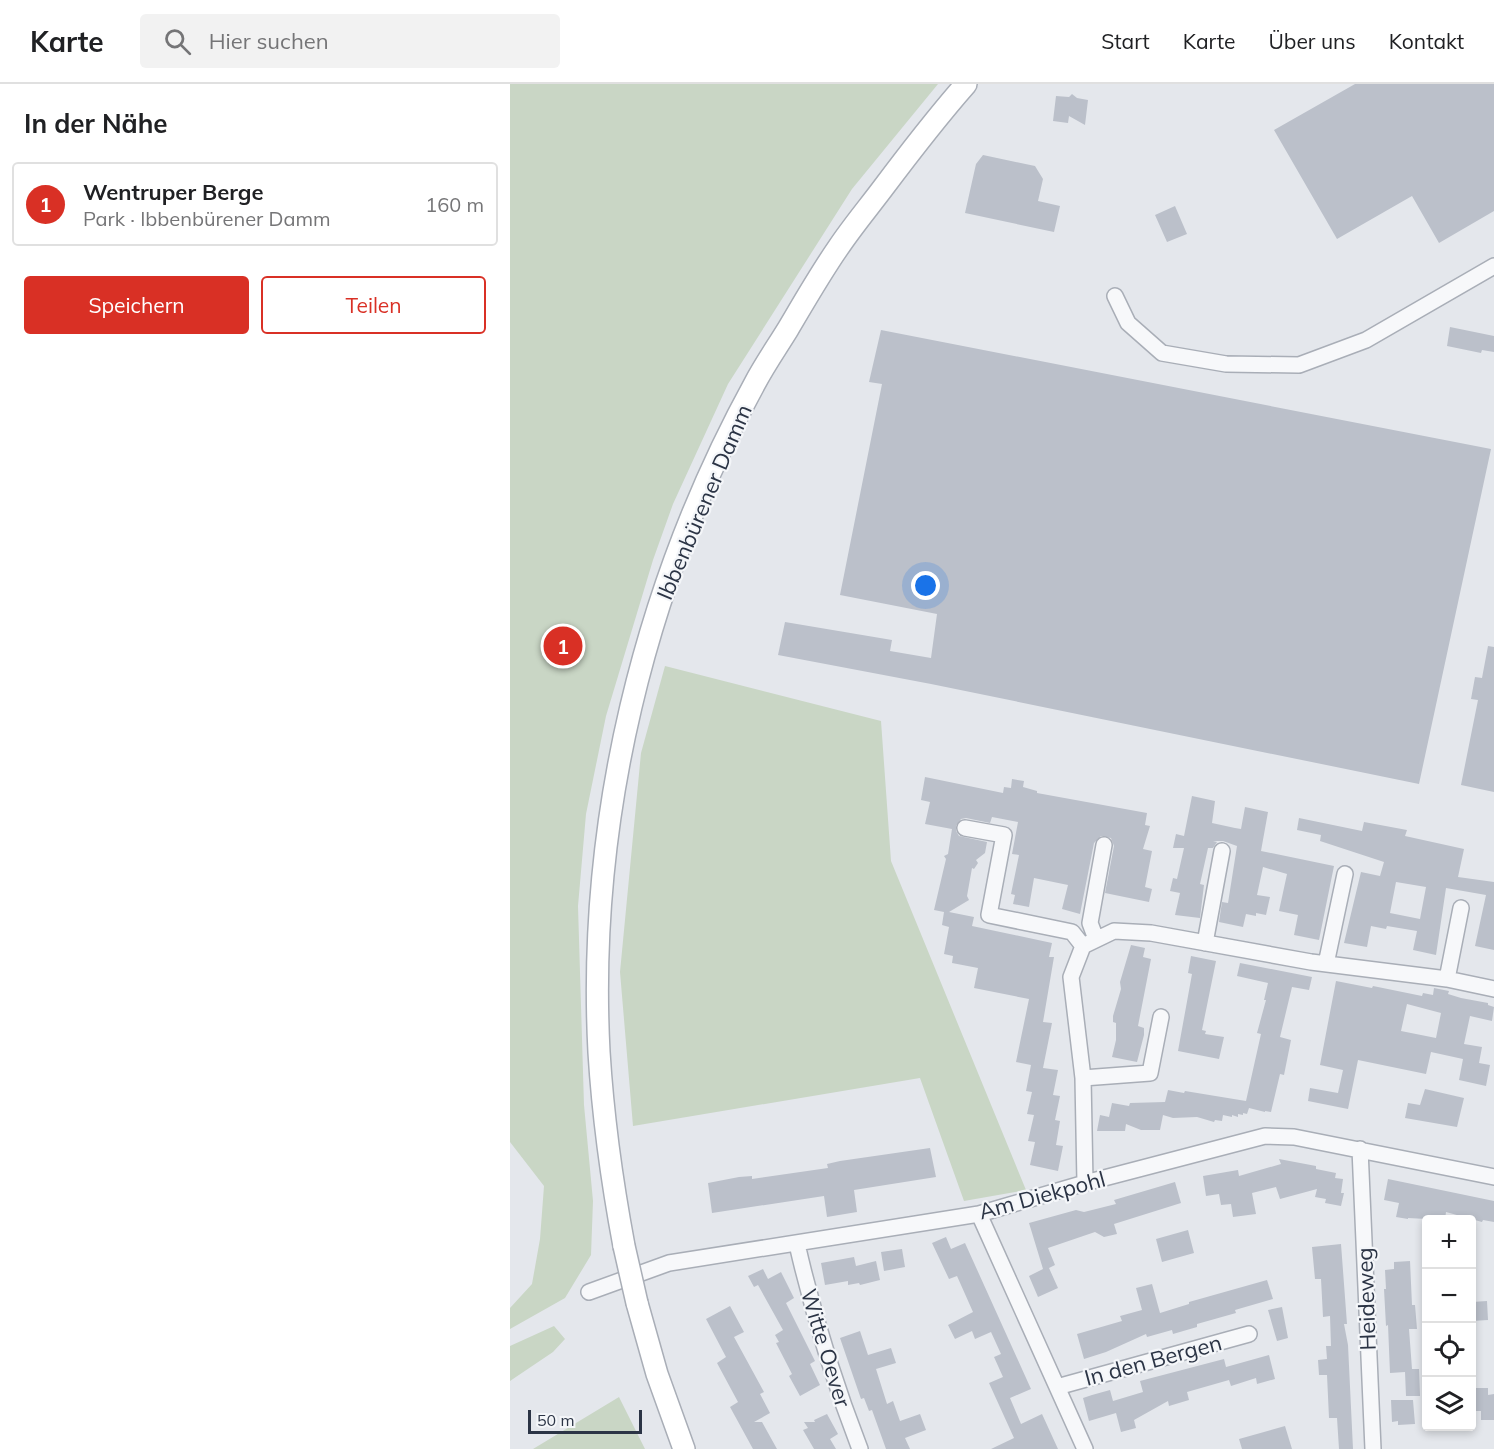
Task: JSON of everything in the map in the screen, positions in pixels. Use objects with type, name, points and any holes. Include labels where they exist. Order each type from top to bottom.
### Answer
[{"type":"main road","name":"Ibbenbürener Damm","points":[[684,1449],[657,1374],[624,1246],[606,1132],[599,1051],[598,971],[602,896],[609,826],[626,732],[655,618],[679,549],[712,470],[755,382],[837,249],[934,120],[966,84]]},
{"type":"street","points":[[1115,296],[1128,323],[1162,353],[1226,364],[1299,365],[1366,340],[1494,266]]},
{"type":"street","points":[[965,828],[1004,835],[989,915],[1072,932],[1090,943]]},
{"type":"street","points":[[1085,1183],[1083,1078],[1071,977],[1090,943],[1090,923],[1104,845]]},
{"type":"street","points":[[1205,943],[1222,851]]},
{"type":"street","points":[[1326,964],[1345,874]]},
{"type":"street","points":[[1447,979],[1461,908]]},
{"type":"street","points":[[1090,943],[1114,931],[1151,933],[1326,964],[1447,979],[1494,989]]},
{"type":"street","points":[[1083,1078],[1150,1073],[1161,1017]]},
{"type":"street","name":"Am Diekpohl","points":[[589,1292],[669,1263],[797,1245],[979,1214],[1085,1183],[1265,1136],[1294,1137],[1494,1177]]},
{"type":"street","name":"Heideweg","points":[[1360,1149],[1373,1449]]},
{"type":"street","name":"In den Bergen","points":[[979,1214],[1085,1449]]},
{"type":"street","name":"Witte Oever","points":[[797,1245],[808,1295],[841,1402],[860,1449]]},
{"type":"street","name":"In den Bergen","points":[[1057,1387],[1249,1334]]},
{"type":"green space","points":[[510,84],[938,84],[852,189],[728,384],[673,504],[653,560],[606,716],[586,814],[578,906],[584,1105],[593,1201],[591,1255],[565,1298],[510,1329],[510,1308],[532,1284],[540,1239],[544,1186],[510,1142]]},
{"type":"green space","points":[[665,666],[881,721],[891,861],[1026,1190],[964,1201],[920,1078],[633,1126],[620,972],[641,753]]},
{"type":"green space","points":[[554,1326],[565,1339],[553,1352],[510,1381],[510,1346]]},
{"type":"green space","points":[[619,1397],[645,1449],[533,1449]]},
{"type":"building","points":[[1355,84],[1494,84],[1494,211],[1439,243],[1412,196],[1337,239],[1274,130]]},
{"type":"building","points":[[1072,94],[1077,98],[1088,100],[1085,125],[1069,116],[1068,123],[1053,121],[1056,96],[1069,97]]},
{"type":"building","points":[[983,155],[1035,166],[1043,179],[1038,201],[1060,206],[1054,232],[965,213],[976,164]]},
{"type":"building","points":[[1175,206],[1187,234],[1167,242],[1155,215]]},
{"type":"building","points":[[1450,327],[1494,336],[1494,352],[1482,350],[1481,353],[1447,346]]},
{"type":"building","points":[[881,330],[1491,449],[1419,784],[778,655],[785,622],[892,640],[890,651],[931,658],[937,614],[840,595],[882,384],[869,382]]},
{"type":"building","points":[[1488,646],[1494,647],[1494,792],[1461,785],[1478,700],[1471,699],[1475,677],[1482,678]]},
{"type":"building","points":[[925,777],[1003,793],[1004,787],[1011,788],[1012,779],[1024,781],[1023,787],[1037,791],[1037,793],[1147,813],[1145,825],[1150,826],[1143,849],[1152,851],[1145,887],[1152,889],[1149,902],[1105,893],[1114,846],[1111,838],[1101,836],[1094,843],[1080,914],[1062,909],[1068,885],[1034,878],[1029,907],[1013,904],[1015,895],[1011,894],[1019,855],[1012,854],[1018,822],[992,817],[990,823],[966,818],[961,819],[956,826],[959,836],[987,842],[985,853],[976,860],[978,863],[974,869],[972,868],[967,896],[969,900],[949,912],[974,917],[972,926],[1052,943],[1049,957],[1054,957],[1043,1022],[1052,1023],[1043,1068],[1058,1070],[1053,1095],[1060,1096],[1055,1120],[1060,1121],[1056,1145],[1063,1146],[1058,1171],[1030,1165],[1035,1142],[1028,1141],[1034,1115],[1027,1114],[1032,1092],[1026,1091],[1031,1065],[1016,1062],[1029,999],[974,988],[978,968],[952,963],[953,956],[944,954],[949,927],[942,925],[944,912],[934,910],[946,859],[944,856],[948,854],[952,829],[925,824],[930,802],[921,800]]},
{"type":"building","points":[[1192,796],[1215,801],[1212,823],[1235,828],[1241,829],[1245,807],[1268,812],[1261,851],[1334,866],[1319,940],[1294,935],[1298,915],[1279,911],[1287,874],[1263,867],[1257,895],[1270,897],[1266,915],[1246,914],[1243,927],[1219,922],[1222,902],[1228,903],[1237,846],[1223,841],[1213,841],[1217,842],[1213,848],[1208,848],[1200,884],[1204,885],[1200,918],[1175,915],[1180,893],[1170,891],[1173,878],[1177,879],[1184,848],[1173,848],[1176,834],[1184,836]]},
{"type":"building","points":[[1299,818],[1362,831],[1364,822],[1407,830],[1405,836],[1464,849],[1458,877],[1494,882],[1494,950],[1475,946],[1486,895],[1446,888],[1436,955],[1413,950],[1417,931],[1387,926],[1386,929],[1371,926],[1367,947],[1344,943],[1361,872],[1380,876],[1384,862],[1320,841],[1321,835],[1297,830]],"holes":[[[1396,882],[1426,887],[1420,919],[1390,913]]]},
{"type":"building","points":[[1131,945],[1145,948],[1143,957],[1151,959],[1138,1026],[1144,1028],[1144,1035],[1137,1062],[1112,1057],[1116,1040],[1116,1023],[1113,1022],[1113,1016]]},
{"type":"building","points":[[1191,956],[1216,961],[1202,1030],[1206,1031],[1205,1034],[1224,1037],[1219,1059],[1178,1051],[1192,974],[1188,973]]},
{"type":"building","points":[[1240,963],[1312,977],[1309,990],[1292,987],[1280,1037],[1291,1040],[1284,1075],[1280,1074],[1271,1112],[1249,1108],[1247,1114],[1238,1114],[1238,1117],[1223,1115],[1222,1121],[1215,1120],[1214,1122],[1197,1117],[1173,1118],[1163,1115],[1160,1130],[1141,1130],[1126,1124],[1125,1131],[1097,1131],[1100,1115],[1109,1117],[1112,1103],[1129,1106],[1130,1103],[1165,1102],[1168,1090],[1246,1101],[1261,1034],[1257,1033],[1268,983],[1237,976]]},
{"type":"building","points":[[1336,981],[1422,996],[1423,993],[1433,995],[1434,988],[1449,991],[1448,994],[1461,998],[1488,1003],[1494,1007],[1492,1021],[1470,1016],[1464,1044],[1482,1047],[1479,1063],[1490,1065],[1486,1086],[1459,1080],[1463,1059],[1431,1052],[1426,1074],[1358,1060],[1348,1109],[1308,1101],[1310,1088],[1338,1093],[1343,1070],[1320,1065]],"holes":[[[1407,1004],[1441,1013],[1436,1038],[1401,1031]]]},
{"type":"building","points":[[1425,1089],[1464,1098],[1457,1127],[1405,1118],[1408,1103],[1420,1105]]},
{"type":"building","points":[[930,1148],[936,1177],[854,1190],[857,1212],[827,1217],[824,1196],[712,1213],[708,1183],[739,1177],[752,1176],[752,1179],[828,1168],[827,1164],[840,1161]]},
{"type":"building","points":[[1279,1159],[1316,1166],[1316,1169],[1336,1173],[1335,1178],[1343,1179],[1341,1193],[1344,1193],[1341,1206],[1325,1203],[1326,1199],[1315,1197],[1317,1189],[1280,1199],[1276,1187],[1252,1193],[1256,1214],[1233,1217],[1231,1204],[1221,1205],[1219,1194],[1206,1196],[1203,1176],[1238,1170],[1239,1176],[1281,1164]]},
{"type":"building","points":[[1388,1179],[1494,1201],[1494,1222],[1476,1220],[1476,1215],[1457,1215],[1446,1212],[1446,1215],[1422,1215],[1422,1219],[1396,1217],[1399,1203],[1384,1200]]},
{"type":"building","points":[[1175,1182],[1181,1203],[1114,1224],[1117,1234],[1104,1237],[1095,1232],[1048,1248],[1055,1265],[1049,1268],[1058,1288],[1038,1297],[1029,1276],[1043,1269],[1029,1223],[1076,1210],[1084,1212],[1116,1204],[1114,1200]]},
{"type":"building","points":[[1188,1230],[1194,1253],[1162,1262],[1156,1239]]},
{"type":"building","points":[[946,1237],[951,1249],[965,1243],[1031,1389],[1010,1398],[1021,1424],[1042,1414],[1058,1449],[991,1449],[1014,1438],[989,1383],[1003,1377],[994,1357],[1001,1354],[991,1332],[975,1339],[972,1331],[955,1339],[948,1325],[973,1312],[957,1276],[949,1279],[932,1243]]},
{"type":"building","points":[[1341,1244],[1353,1449],[1339,1449],[1337,1418],[1329,1418],[1327,1375],[1319,1375],[1318,1360],[1327,1359],[1326,1346],[1331,1346],[1330,1316],[1323,1317],[1321,1279],[1315,1279],[1312,1247]]},
{"type":"building","points":[[902,1249],[905,1267],[884,1271],[881,1252]]},
{"type":"building","points":[[854,1257],[856,1266],[876,1261],[880,1280],[860,1285],[859,1283],[848,1285],[848,1281],[825,1285],[821,1263]]},
{"type":"building","points":[[1410,1261],[1412,1305],[1415,1305],[1417,1329],[1409,1329],[1412,1369],[1419,1369],[1420,1396],[1406,1396],[1405,1372],[1390,1373],[1388,1325],[1386,1326],[1385,1270],[1394,1269],[1394,1262]]},
{"type":"building","points":[[763,1269],[768,1279],[781,1272],[794,1298],[786,1303],[815,1361],[810,1364],[820,1385],[800,1396],[776,1343],[779,1342],[775,1335],[783,1330],[758,1285],[754,1287],[748,1276]]},
{"type":"building","points":[[1267,1280],[1273,1299],[1235,1310],[1236,1313],[1197,1324],[1197,1327],[1173,1334],[1172,1330],[1147,1337],[1146,1334],[1084,1359],[1077,1334],[1122,1321],[1120,1316],[1142,1310],[1136,1288],[1152,1284],[1160,1313],[1189,1304],[1189,1302]]},
{"type":"building","points":[[1487,1301],[1488,1320],[1476,1321],[1476,1302]]},
{"type":"building","points":[[730,1306],[744,1332],[734,1337],[764,1392],[760,1394],[770,1413],[754,1422],[762,1422],[777,1449],[753,1449],[730,1407],[738,1402],[717,1363],[726,1357],[706,1319]]},
{"type":"building","points":[[1282,1307],[1288,1338],[1277,1341],[1268,1310]]},
{"type":"building","points":[[860,1331],[868,1355],[891,1348],[896,1363],[876,1369],[887,1404],[893,1401],[900,1421],[920,1414],[926,1430],[905,1438],[910,1449],[886,1449],[872,1410],[869,1411],[864,1398],[861,1399],[840,1338]]},
{"type":"building","points":[[1269,1355],[1275,1379],[1257,1384],[1256,1378],[1231,1386],[1229,1380],[1187,1392],[1189,1400],[1169,1406],[1168,1401],[1134,1420],[1136,1428],[1121,1432],[1116,1413],[1089,1421],[1083,1398],[1110,1390],[1113,1401],[1143,1392],[1140,1381],[1224,1359],[1226,1367]]},
{"type":"building","points":[[1476,1388],[1488,1388],[1488,1395],[1494,1394],[1494,1420],[1481,1420],[1481,1411],[1476,1411]]},
{"type":"building","points":[[1391,1400],[1413,1400],[1415,1424],[1398,1425],[1398,1421],[1392,1422]]},
{"type":"building","points":[[827,1414],[838,1434],[830,1439],[836,1449],[814,1449],[803,1430],[808,1428],[804,1422],[815,1422],[814,1420]]},
{"type":"building","points":[[1285,1426],[1292,1449],[1242,1449],[1239,1439]]},
{"type":"place","name":"Wentruper Berge","points":[[563,646]]}]
